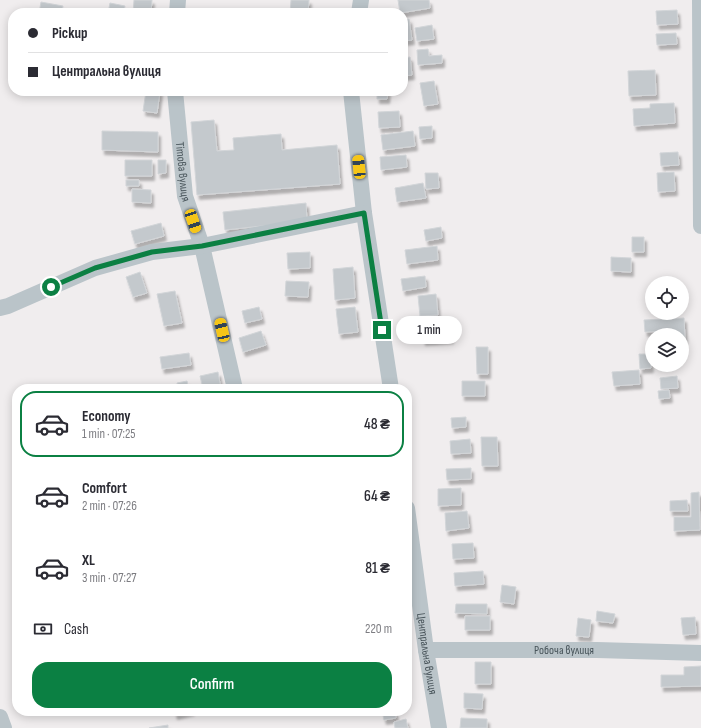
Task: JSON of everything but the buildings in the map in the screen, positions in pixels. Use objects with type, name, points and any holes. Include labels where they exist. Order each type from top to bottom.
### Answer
[{"type":"street","points":[[700,0],[701,226]]},
{"type":"street","name":"Тітова вулиця","points":[[175,96],[184,196],[202,246],[234,384]]},
{"type":"street","points":[[352,96],[364,213],[390,384]]},
{"type":"street","points":[[0,308],[8,306],[95,268],[152,252],[202,246],[364,213]]},
{"type":"street","name":"Центральна вулиця","points":[[412,545],[426,650],[439,728]]},
{"type":"street","name":"Робоча вулиця","points":[[426,650],[597,650],[701,653]]},
{"type":"street","points":[[0,717],[4,728]]},
{"type":"route","points":[[51,287],[95,268],[152,252],[202,246],[364,213],[382,330]]}]
